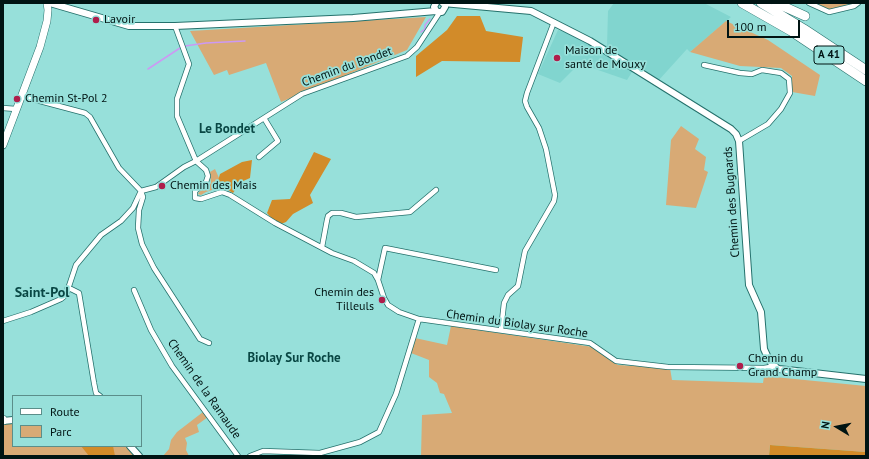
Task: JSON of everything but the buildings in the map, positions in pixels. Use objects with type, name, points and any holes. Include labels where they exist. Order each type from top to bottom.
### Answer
[{"type":"highway","name":"A 41","points":[[742,3],[791,31],[866,81]]},
{"type":"highway","name":"A 41","points":[[760,3],[810,32],[866,70]]},
{"type":"highway","points":[[776,3],[804,16]]},
{"type":"main road","points":[[3,145],[40,47],[48,15],[46,3]]},
{"type":"street","points":[[50,3],[129,26],[175,26],[188,64],[177,99],[177,116],[196,161],[206,170],[208,176],[206,182],[195,191],[195,198],[201,199],[222,192],[230,195],[276,223],[332,253],[354,260],[374,273],[378,280]]},
{"type":"street","points":[[809,3],[829,12],[854,6],[858,3]]},
{"type":"street","name":"Chemin des Bugnards","points":[[175,26],[353,18],[428,12],[438,7],[452,4],[531,11],[590,41],[731,129],[739,141],[749,285],[761,312],[764,349],[767,356],[775,366]]},
{"type":"street","name":"Chemin du Bondet","points":[[141,191],[156,187],[184,167],[196,161],[302,94],[407,56],[417,47],[434,20],[438,7]]},
{"type":"street","points":[[501,330],[504,303],[508,295],[518,286],[526,251],[554,201],[555,195],[546,150],[539,128],[527,107],[526,100],[527,93],[554,22]]},
{"type":"street","points":[[704,65],[740,73],[752,74],[762,70],[781,73],[789,79],[790,93],[781,109],[768,124],[739,141]]},
{"type":"street","points":[[21,96],[85,113],[90,117],[119,168],[141,191],[143,198],[139,210],[138,228],[142,244],[154,268],[200,339],[209,343]]},
{"type":"street","points":[[3,108],[16,109]]},
{"type":"street","points":[[259,157],[278,141],[264,118]]},
{"type":"street","points":[[322,247],[328,216],[332,213],[341,213],[356,217],[410,212],[436,190]]},
{"type":"street","points":[[3,321],[31,312],[61,299],[66,295],[76,265],[101,235],[121,221],[133,208],[141,191]]},
{"type":"street","points":[[378,280],[385,248],[496,270]]},
{"type":"street","name":"Chemin du Biolay sur Roche","points":[[378,280],[388,305],[399,312],[419,319],[590,343],[616,361],[668,367],[764,368],[775,366]]},
{"type":"street","points":[[67,289],[71,289],[79,293],[94,383],[96,393],[99,395]]},
{"type":"street","name":"Chemin de la Ramaude","points":[[134,290],[151,330],[172,366],[238,456]]},
{"type":"street","points":[[250,456],[263,451],[320,453],[360,442],[379,432],[396,394],[419,319]]},
{"type":"street","points":[[775,366],[866,379]]},
{"type":"street","points":[[131,447],[139,456]]},
{"type":"shaded area","points":[[614,3],[704,3],[731,17],[690,52],[687,49],[658,81],[632,72],[627,80],[580,63],[560,83],[538,74],[558,30],[607,46],[608,11]]},
{"type":"shaded area","points":[[457,16],[480,16],[486,31],[523,37],[520,62],[442,61],[416,77],[416,56],[447,30]]},
{"type":"shaded area","points":[[314,152],[331,159],[310,195],[313,203],[293,214],[286,222],[281,224],[273,220],[267,213],[272,200],[290,199]]},
{"type":"shaded area","points":[[252,160],[250,178],[241,182],[233,193],[217,184],[220,174],[242,162]]},
{"type":"shaded area","points":[[770,445],[866,452],[866,456],[769,456]]},
{"type":"shaded area","points":[[82,447],[113,447],[115,456],[89,456]]},
{"type":"green space","points":[[814,3],[852,3],[831,10]]},
{"type":"green space","points":[[426,17],[407,50],[281,102],[266,63],[229,75],[227,70],[214,75],[190,31]]},
{"type":"green space","points":[[726,21],[768,40],[820,75],[815,96],[792,92],[792,76],[781,68],[740,66],[690,52]]},
{"type":"green space","points":[[681,126],[699,139],[695,149],[706,157],[704,170],[708,172],[696,208],[666,205],[671,140]]},
{"type":"green space","points":[[215,169],[219,178],[217,184],[224,188],[215,189],[201,195],[198,194],[209,186],[211,183],[210,172]]},
{"type":"green space","points":[[451,326],[593,347],[618,365],[670,368],[672,380],[763,383],[764,376],[866,386],[866,452],[770,445],[769,456],[421,456],[422,415],[452,413],[444,394],[440,393],[437,383],[429,377],[429,360],[411,353],[415,338],[447,345]]},
{"type":"green space","points":[[203,412],[208,417],[197,425],[199,432],[185,438],[187,443],[186,450],[189,456],[163,456],[169,449],[171,440],[177,432]]},
{"type":"green space","points":[[12,421],[12,447],[128,447],[136,456],[3,456],[3,423]]},
{"type":"waterway","points":[[421,32],[425,29],[425,25],[430,19]]},
{"type":"waterway","points":[[185,46],[206,43],[245,41]]},
{"type":"waterway","points":[[148,69],[180,48]]},
{"type":"place","name":"Lavoir","points":[[96,20]]},
{"type":"place","name":"Maison de santé de Mouxy","points":[[557,58]]},
{"type":"place","name":"Chemin St-Pol 2","points":[[17,99]]},
{"type":"place","name":"Chemin des Mais","points":[[162,186]]},
{"type":"place","name":"Chemin des Tilleuls","points":[[382,300]]},
{"type":"place","name":"Chemin du Grand Champ","points":[[740,366]]},
{"type":"district","name":"Le Bondet","points":[[227,129]]},
{"type":"district","name":"Saint-Pol","points":[[42,293]]},
{"type":"district","name":"Biolay Sur Roche","points":[[294,358]]}]
